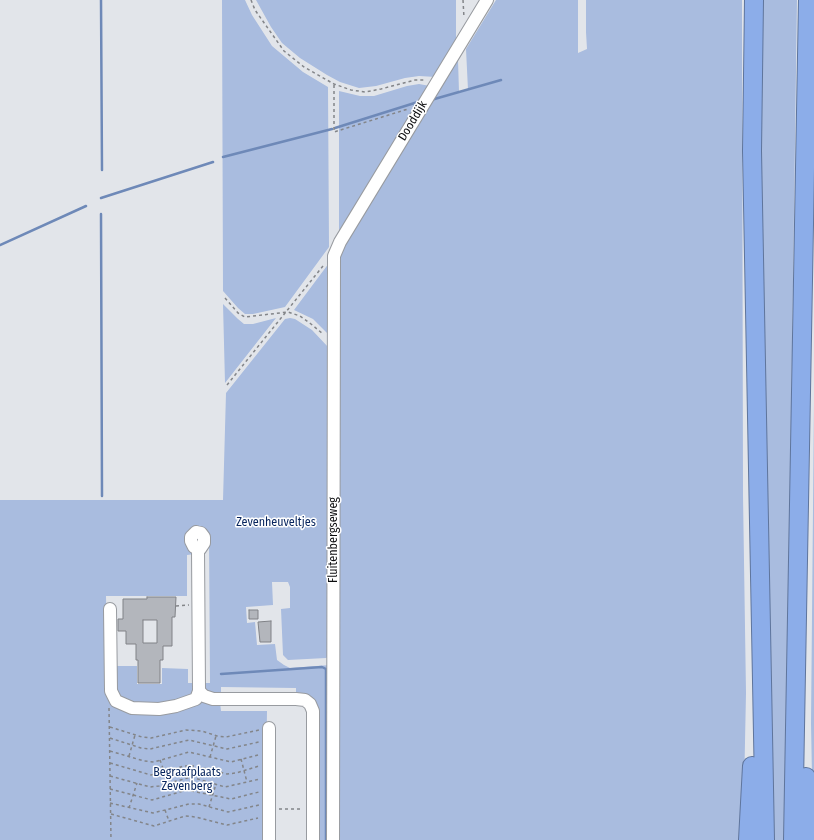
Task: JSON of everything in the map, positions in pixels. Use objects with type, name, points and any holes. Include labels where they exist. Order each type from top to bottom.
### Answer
[{"type":"highway","points":[[754,0],[752,151],[765,840]]},
{"type":"highway","points":[[793,840],[808,0]]},
{"type":"highway","points":[[748,840],[751,799],[753,688],[761,642]]},
{"type":"highway","points":[[796,687],[804,730],[809,840]]},
{"type":"street","name":"Dooddijk","points":[[337,247],[487,0]]},
{"type":"street","name":"Fluitenbergseweg","points":[[333,840],[333,259],[337,247]]},
{"type":"street","points":[[110,609],[111,691],[116,701],[126,707],[138,709],[159,709],[176,706],[196,699],[199,691],[198,549]]},
{"type":"street","points":[[199,691],[204,696],[213,699],[296,699],[305,700],[310,704],[313,711],[313,840]]},
{"type":"street","points":[[269,734],[269,840]]},
{"type":"path","points":[[251,0],[255,10],[284,51],[304,67],[334,84],[351,90],[365,92],[415,80],[437,82]]},
{"type":"path","points":[[334,84],[334,132],[423,105]]},
{"type":"path","points":[[227,385],[287,312],[337,247]]},
{"type":"path","points":[[225,298],[238,313],[245,317],[287,312],[300,316],[334,343]]},
{"type":"path","points":[[111,840],[109,704],[110,698],[113,696]]},
{"type":"path","points":[[110,727],[135,735],[151,738],[191,729],[216,736],[232,737],[269,734]]},
{"type":"path","points":[[110,738],[150,749],[189,740],[199,741],[227,749],[269,734]]},
{"type":"path","points":[[129,756],[135,735]]},
{"type":"path","points":[[210,757],[216,736]]},
{"type":"path","points":[[110,751],[149,761],[160,760],[189,752],[227,761],[269,758]]},
{"type":"path","points":[[110,763],[147,774],[158,774],[187,765],[227,774],[244,771],[269,758]]},
{"type":"path","points":[[241,759],[247,782]]},
{"type":"path","points":[[160,760],[164,772]]},
{"type":"path","points":[[168,771],[171,782]]},
{"type":"path","points":[[110,776],[150,787],[160,786],[191,777],[229,787],[269,777]]},
{"type":"path","points":[[129,808],[136,783]]},
{"type":"path","points":[[209,807],[216,784]]},
{"type":"path","points":[[110,789],[152,800],[187,790],[227,799],[235,799],[269,790]]},
{"type":"path","points":[[110,803],[148,813],[189,804],[199,804],[228,812],[269,809],[313,809]]},
{"type":"path","points":[[111,814],[150,826],[169,822],[185,816],[193,816],[221,824],[232,825],[269,809]]},
{"type":"path","points":[[165,810],[169,822]]},
{"type":"green space","points":[[222,0],[245,0],[252,15],[272,46],[303,72],[328,87],[329,247],[285,307],[253,314],[245,314],[223,291]]},
{"type":"green space","points":[[256,0],[456,0],[456,45],[436,77],[419,76],[405,78],[376,86],[359,88],[340,82],[327,75],[300,58],[282,43]]},
{"type":"green space","points":[[496,0],[578,0],[578,53],[587,49],[586,0],[742,0],[743,495],[746,693],[744,791],[741,840],[338,840],[340,250],[458,60],[459,92],[468,90],[466,49]]},
{"type":"green space","points":[[759,0],[797,0],[791,426],[792,540],[787,840],[770,840]]},
{"type":"green space","points":[[419,84],[430,86],[339,233],[339,91],[360,96],[374,96]]},
{"type":"green space","points":[[329,263],[329,335],[313,319],[294,310]]},
{"type":"green space","points":[[223,304],[244,324],[253,324],[276,318],[225,383]]},
{"type":"green space","points":[[285,319],[295,319],[312,330],[329,348],[330,655],[326,658],[288,660],[283,655],[281,609],[290,608],[290,587],[288,582],[272,582],[273,605],[246,607],[247,623],[255,622],[257,645],[275,644],[277,660],[284,665],[290,668],[330,665],[331,840],[317,840],[318,708],[296,696],[296,688],[221,687],[221,696],[204,690],[203,683],[210,683],[209,537],[194,529],[195,554],[187,555],[187,596],[106,596],[108,692],[119,707],[204,701],[220,703],[221,711],[267,711],[265,840],[0,840],[0,500],[223,500],[226,393]]},
{"type":"green space","points":[[814,402],[814,818],[811,723]]},
{"type":"green space","points":[[115,666],[137,666],[137,684],[162,684],[162,668],[188,669],[188,683],[194,683],[193,695],[175,701],[158,704],[128,702],[117,694]]},
{"type":"building","points":[[147,597],[176,597],[175,617],[172,617],[172,646],[163,646],[163,660],[160,660],[160,683],[138,683],[136,644],[126,644],[126,631],[118,631],[118,619],[123,619],[123,599],[147,599]],"holes":[[[143,620],[157,620],[157,643],[143,643]]]},
{"type":"building","points":[[249,610],[258,610],[258,619],[249,619]]},
{"type":"building","points":[[271,621],[271,642],[260,642],[258,622]]},
{"type":"waterway","points":[[101,0],[102,170]]},
{"type":"waterway","points":[[431,100],[501,80]]},
{"type":"waterway","points":[[335,128],[421,101]]},
{"type":"waterway","points":[[223,157],[332,129]]},
{"type":"waterway","points":[[101,198],[213,162]]},
{"type":"waterway","points":[[0,245],[86,206]]},
{"type":"waterway","points":[[101,214],[102,496]]},
{"type":"waterway","points":[[221,674],[322,667],[326,669],[326,840]]},
{"type":"park label","name":"Zevenheuveltjes","points":[[276,523]]},
{"type":"park label","name":"Begraafplaats Zevenberg","points":[[187,780]]}]
